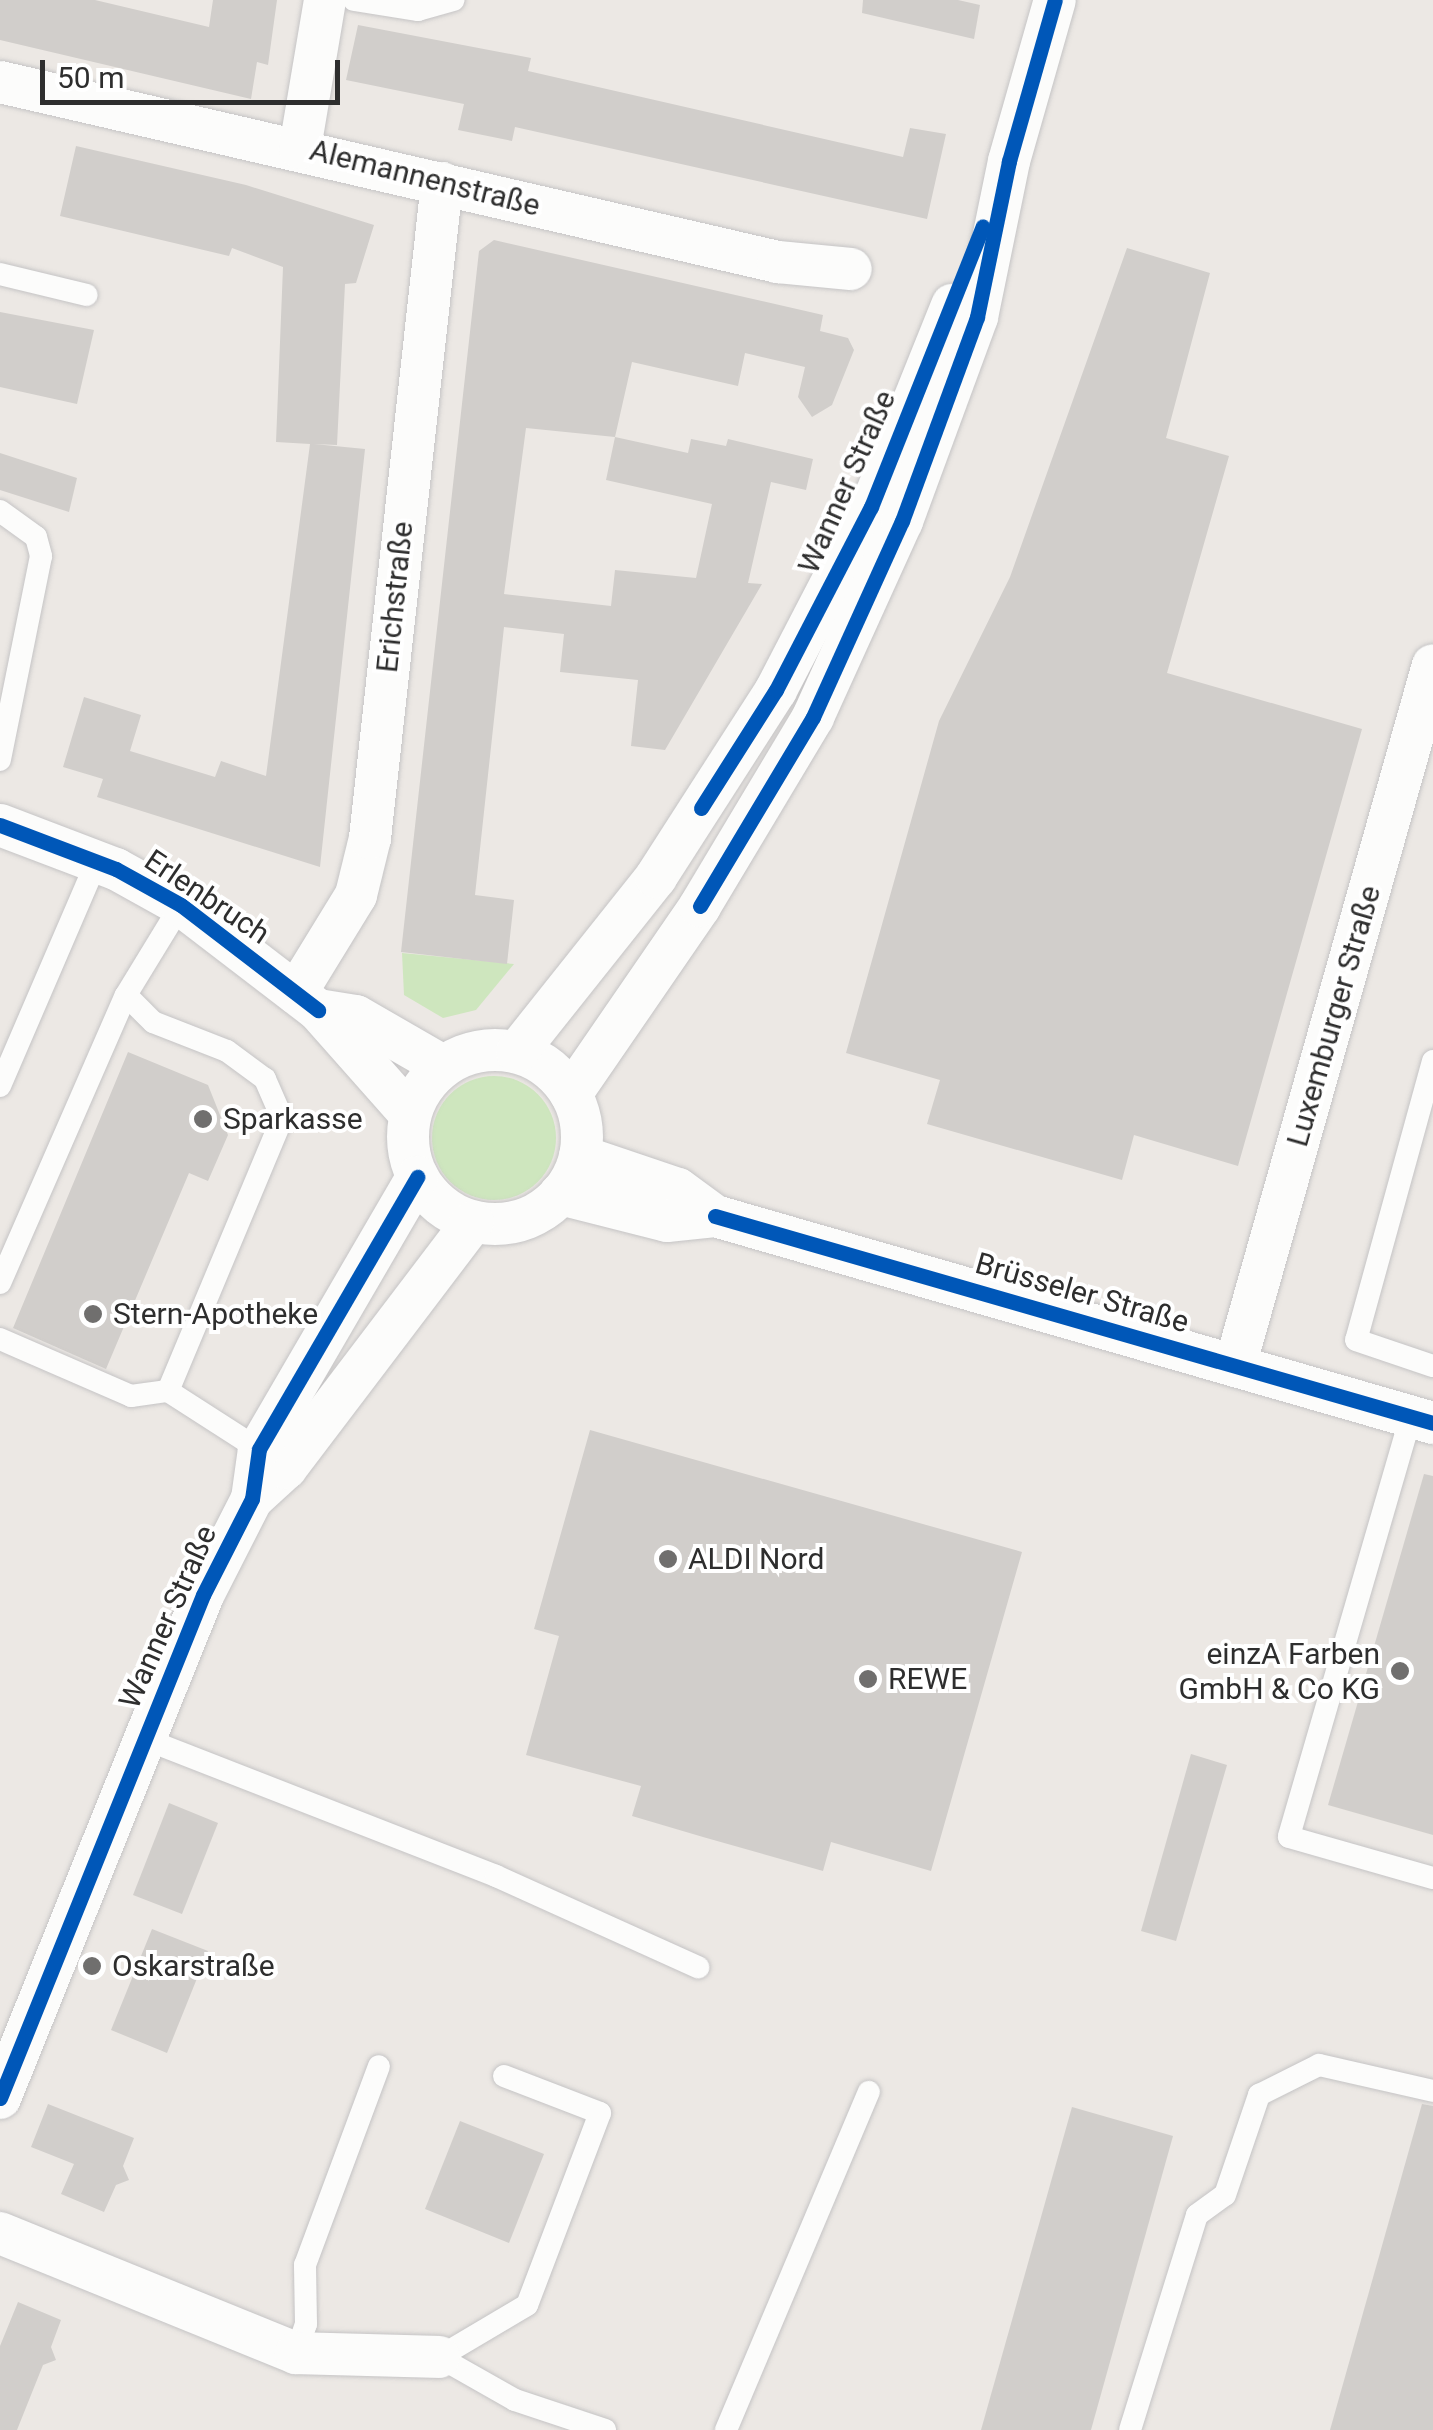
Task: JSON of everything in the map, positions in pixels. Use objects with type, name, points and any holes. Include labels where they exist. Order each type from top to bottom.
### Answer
[{"type":"street","points":[[300,148],[325,0]]},
{"type":"street","name":"Wanner Straße","points":[[571,1094],[700,906],[813,717],[902,521],[977,318],[1009,161],[1055,0]]},
{"type":"street","name":"Alemannenstraße","points":[[0,82],[300,148],[778,262],[851,269]]},
{"type":"street","name":"Wanner Straße","points":[[517,1052],[656,878],[776,690],[871,507],[1009,161]]},
{"type":"street","name":"Erichstraße","points":[[307,1002],[356,895],[370,838],[442,183]]},
{"type":"street","name":"Luxemburger Straße","points":[[1235,1366],[1433,665]]},
{"type":"street","name":"Erlenbruch","points":[[0,826],[96,861],[181,905],[307,1002],[410,1114]]},
{"type":"street","name":"Erlenbruch","points":[[307,1002],[356,1016],[443,1066]]},
{"type":"street","points":[[517,1052],[538,1061],[571,1094],[580,1156],[560,1194],[520,1221],[472,1222],[440,1204],[417,1176],[410,1114],[443,1066],[466,1054],[517,1052]]},
{"type":"street","name":"Brüsseler Straße","points":[[580,1156],[678,1189],[715,1216],[1422,1420]]},
{"type":"street","name":"Wanner Straße","points":[[0,2098],[145,1739],[252,1499],[417,1176]]},
{"type":"street","name":"Brüsseler Straße","points":[[560,1194],[667,1221],[715,1216]]},
{"type":"street","name":"Wanner Straße","points":[[272,1458],[472,1222]]},
{"type":"street","points":[[0,2233],[296,2353],[439,2357]]},
{"type":"lane","points":[[354,0],[418,10],[454,0]]},
{"type":"lane","points":[[0,274],[86,294]]},
{"type":"lane","points":[[0,511],[36,537],[41,556],[0,760]]},
{"type":"lane","name":"Erlenbruch","points":[[2,1076],[96,861]]},
{"type":"lane","points":[[0,1284],[126,995],[181,905]]},
{"type":"lane","points":[[126,995],[153,1022],[227,1052],[264,1079],[282,1118],[168,1391]]},
{"type":"lane","points":[[1433,1060],[1356,1340],[1433,1366]]},
{"type":"lane","points":[[0,1339],[131,1396],[168,1391],[272,1458]]},
{"type":"lane","points":[[1422,1420],[1289,1837],[1433,1878]]},
{"type":"lane","points":[[145,1739],[496,1876],[698,1967]]},
{"type":"lane","points":[[296,2353],[306,2324],[304,2266],[379,2066]]},
{"type":"lane","points":[[1130,2430],[1197,2215],[1225,2195],[1259,2095],[1318,2066],[1433,2091]]},
{"type":"lane","points":[[439,2357],[528,2305],[600,2113],[504,2076]]},
{"type":"lane","points":[[726,2430],[869,2092]]},
{"type":"lane","points":[[439,2357],[515,2400],[605,2430]]},
{"type":"green space","points":[[402,953],[514,964],[476,1010],[443,1018],[404,995]]},
{"type":"green space","points":[[494,1076],[518,1080],[538,1094],[552,1114],[556,1138],[552,1162],[538,1182],[518,1196],[494,1200],[470,1196],[450,1182],[436,1162],[432,1138],[436,1114],[450,1094],[470,1080]]},
{"type":"building","points":[[0,0],[95,0],[209,27],[213,0],[277,0],[268,65],[257,62],[251,99],[0,40]]},
{"type":"building","points":[[863,0],[958,0],[980,5],[974,39],[862,13]]},
{"type":"building","points":[[358,25],[531,58],[528,71],[903,157],[910,128],[946,134],[927,219],[515,127],[512,141],[458,130],[464,104],[346,80]]},
{"type":"building","points":[[76,146],[246,185],[374,225],[356,283],[345,284],[337,445],[314,444],[365,449],[320,867],[97,797],[103,779],[63,767],[84,697],[141,715],[130,751],[215,777],[221,761],[266,776],[310,444],[276,442],[283,267],[232,248],[229,256],[60,216]]},
{"type":"building","points":[[494,240],[823,315],[820,331],[848,338],[854,350],[832,405],[812,417],[798,397],[805,367],[745,353],[738,386],[632,362],[615,437],[688,453],[691,439],[726,446],[728,439],[813,459],[806,490],[771,482],[748,583],[762,584],[665,750],[631,746],[638,680],[560,672],[564,634],[504,627],[475,895],[514,900],[507,964],[401,952],[479,251]],"holes":[[[526,428],[615,437],[606,480],[712,504],[696,578],[615,570],[611,606],[504,594]]]},
{"type":"building","points":[[1127,248],[1210,273],[1166,438],[1229,456],[1167,673],[1362,729],[1238,1166],[1134,1135],[1122,1180],[927,1124],[940,1080],[846,1053],[939,721],[1010,577]]},
{"type":"building","points":[[0,312],[94,330],[77,404],[0,387]]},
{"type":"building","points":[[0,453],[77,478],[69,512],[0,490]]},
{"type":"building","points":[[128,1052],[208,1085],[228,1135],[208,1181],[189,1173],[106,1369],[13,1328]]},
{"type":"building","points":[[590,1430],[1022,1552],[931,1871],[831,1842],[823,1871],[703,1837],[632,1816],[641,1786],[526,1755],[559,1636],[534,1629]]},
{"type":"building","name":"einzA Farben GmbH & Co KG","points":[[1424,1474],[1433,1476],[1433,1835],[1328,1805]]},
{"type":"building","points":[[1191,1754],[1227,1765],[1176,1941],[1141,1931]]},
{"type":"building","points":[[169,1803],[218,1823],[182,1914],[133,1895]]},
{"type":"building","points":[[152,1929],[208,1951],[167,2053],[111,2030]]},
{"type":"building","points":[[48,2104],[134,2138],[123,2166],[129,2180],[116,2185],[104,2212],[61,2194],[74,2164],[31,2147]]},
{"type":"building","points":[[1422,2104],[1433,2106],[1433,2430],[1330,2430]]},
{"type":"building","points":[[1072,2107],[1173,2136],[1091,2430],[981,2430]]},
{"type":"building","points":[[460,2121],[544,2154],[509,2243],[425,2209]]},
{"type":"building","points":[[18,2302],[61,2320],[51,2347],[56,2360],[43,2365],[17,2430],[0,2430],[0,2346]]},
{"type":"cycle path","points":[[700,906],[813,717],[902,521],[977,317],[1009,161],[1055,0]]},
{"type":"cycle path","points":[[701,808],[776,690],[871,507],[983,226]]},
{"type":"cycle path","points":[[0,825],[116,869],[181,905],[318,1010]]},
{"type":"cycle path","points":[[0,2098],[203,1595],[252,1499],[259,1449],[417,1177]]},
{"type":"cycle path","points":[[715,1216],[1433,1423]]},
{"type":"place","name":"Sparkasse","points":[[203,1119]]},
{"type":"place","name":"Stern-Apotheke","points":[[93,1314]]},
{"type":"place","name":"ALDI Nord","points":[[668,1559]]},
{"type":"place","name":"einzA Farben GmbH & Co KG","points":[[1400,1671]]},
{"type":"place","name":"REWE","points":[[868,1679]]},
{"type":"place","name":"Oskarstraße","points":[[92,1966]]}]
